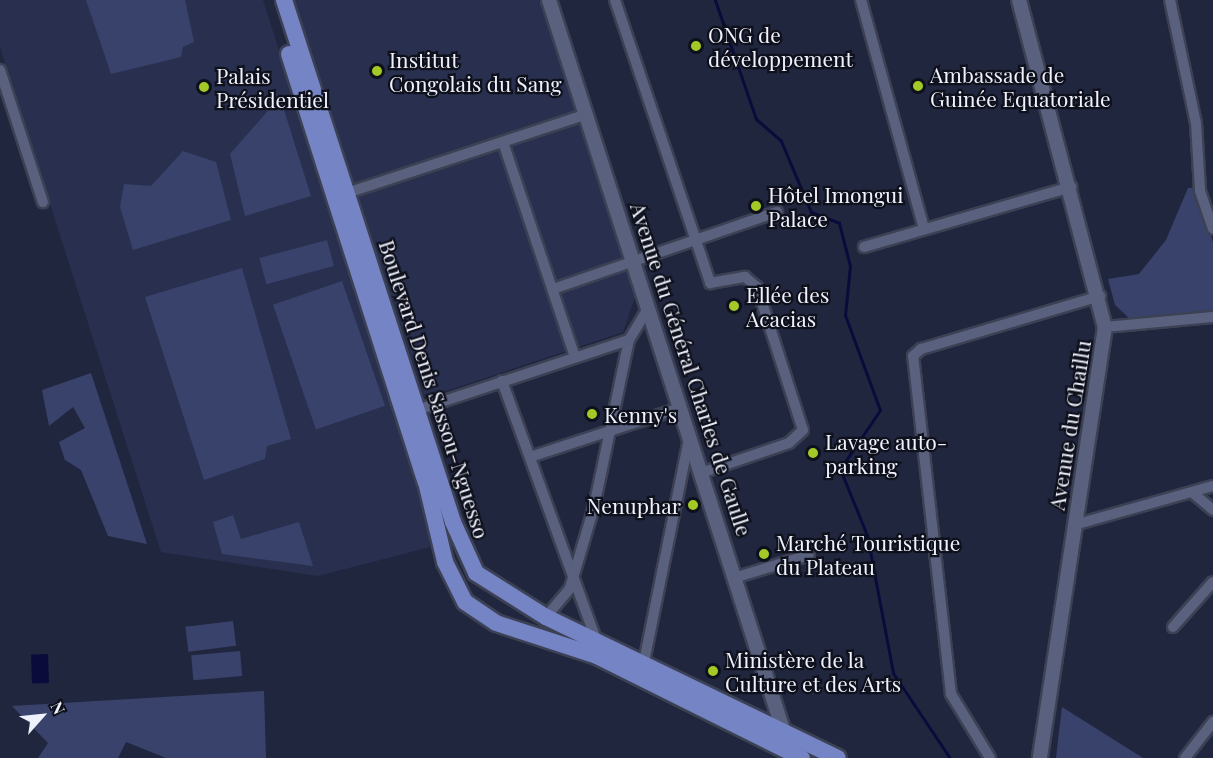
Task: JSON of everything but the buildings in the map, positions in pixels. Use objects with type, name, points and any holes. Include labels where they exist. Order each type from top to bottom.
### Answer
[{"type":"main road","name":"Boulevard Denis Sassou-Nguesso","points":[[272,0],[470,564],[484,582],[546,617],[782,728],[838,758]]},
{"type":"main road","name":"Boulevard Denis Sassou-Nguesso","points":[[284,0],[429,490],[445,562],[465,602],[496,624],[597,656],[796,756]]},
{"type":"street","name":"Avenue du Général Charles de Gaulle","points":[[549,0],[636,262],[689,438],[737,577],[782,728],[796,756]]},
{"type":"street","points":[[615,0],[695,241],[712,285],[745,277],[758,287],[803,430],[789,443],[701,473]]},
{"type":"street","points":[[861,0],[924,228]]},
{"type":"street","name":"Avenue du Chaillu","points":[[1019,0],[1100,296],[1105,327],[1040,758]]},
{"type":"street","points":[[1170,0],[1196,123],[1200,191],[1213,229]]},
{"type":"street","points":[[0,70],[43,202]]},
{"type":"street","points":[[341,195],[586,114]]},
{"type":"street","points":[[503,142],[575,357]]},
{"type":"street","points":[[864,247],[1071,187]]},
{"type":"street","points":[[553,290],[777,212]]},
{"type":"street","points":[[990,758],[951,694],[913,356],[1100,296]]},
{"type":"street","points":[[546,617],[564,598],[594,507],[629,340],[649,307]]},
{"type":"street","points":[[1105,327],[1213,317]]},
{"type":"street","points":[[417,410],[629,340]]},
{"type":"street","points":[[502,381],[573,569],[596,639]]},
{"type":"street","points":[[530,457],[680,408]]},
{"type":"street","points":[[644,662],[689,438]]},
{"type":"street","points":[[1074,525],[1213,486]]},
{"type":"street","points":[[1193,493],[1213,510]]},
{"type":"street","points":[[737,577],[810,555]]},
{"type":"street","points":[[1173,627],[1213,582]]},
{"type":"street","points":[[1185,758],[1213,722]]},
{"type":"shaded area","points":[[0,0],[263,0],[428,520],[430,547],[318,576],[161,552],[0,47]]},
{"type":"shaded area","points":[[86,0],[185,0],[194,42],[183,47],[181,57],[111,74]]},
{"type":"shaded area","points":[[293,0],[559,0],[645,268],[623,332],[425,398]]},
{"type":"shaded area","points":[[280,97],[311,196],[245,216],[230,154]]},
{"type":"shaded area","points":[[183,151],[216,162],[231,220],[133,250],[120,207],[124,184],[151,186]]},
{"type":"shaded area","points":[[1188,188],[1194,188],[1213,242],[1213,311],[1129,318],[1115,305],[1108,279],[1139,274],[1166,240]]},
{"type":"shaded area","points":[[327,240],[334,266],[266,284],[259,258]]},
{"type":"shaded area","points":[[242,268],[291,439],[267,446],[265,459],[204,480],[145,297]]},
{"type":"shaded area","points":[[342,281],[385,406],[316,430],[273,305]]},
{"type":"shaded area","points":[[91,373],[147,544],[108,536],[81,470],[65,460],[59,442],[85,428],[73,407],[49,426],[42,390]]},
{"type":"shaded area","points":[[233,515],[241,539],[299,522],[313,566],[222,554],[213,522]]},
{"type":"shaded area","points":[[233,621],[236,646],[188,652],[185,627]]},
{"type":"shaded area","points":[[240,651],[242,676],[193,680],[191,655]]},
{"type":"shaded area","points":[[48,654],[49,683],[32,684],[31,655]]},
{"type":"shaded area","points":[[264,691],[266,758],[166,758],[126,742],[118,758],[38,758],[48,743],[12,706]]},
{"type":"shaded area","points":[[1062,707],[1143,758],[1056,758]]},
{"type":"waterway","points":[[715,0],[756,119],[781,141],[811,212],[839,223],[850,266],[845,315],[880,410],[840,469],[867,535],[893,673],[950,758]]},
{"type":"place","name":"ONG de développement","points":[[696,46]]},
{"type":"place","name":"Institut Congolais du Sang","points":[[377,71]]},
{"type":"place","name":"Ambassade de Guinée Equatoriale","points":[[918,86]]},
{"type":"place","name":"Palais Présidentiel","points":[[204,87]]},
{"type":"place","name":"Hôtel Imongui Palace","points":[[756,206]]},
{"type":"place","name":"Ellée des Acacias","points":[[734,306]]},
{"type":"place","name":"Kenny's","points":[[592,414]]},
{"type":"place","name":"Lavage auto- parking","points":[[813,453]]},
{"type":"place","name":"Nenuphar","points":[[693,505]]},
{"type":"place","name":"Marché Touristique du Plateau","points":[[764,554]]},
{"type":"place","name":"Ministère de la Culture et des Arts","points":[[713,671]]}]
